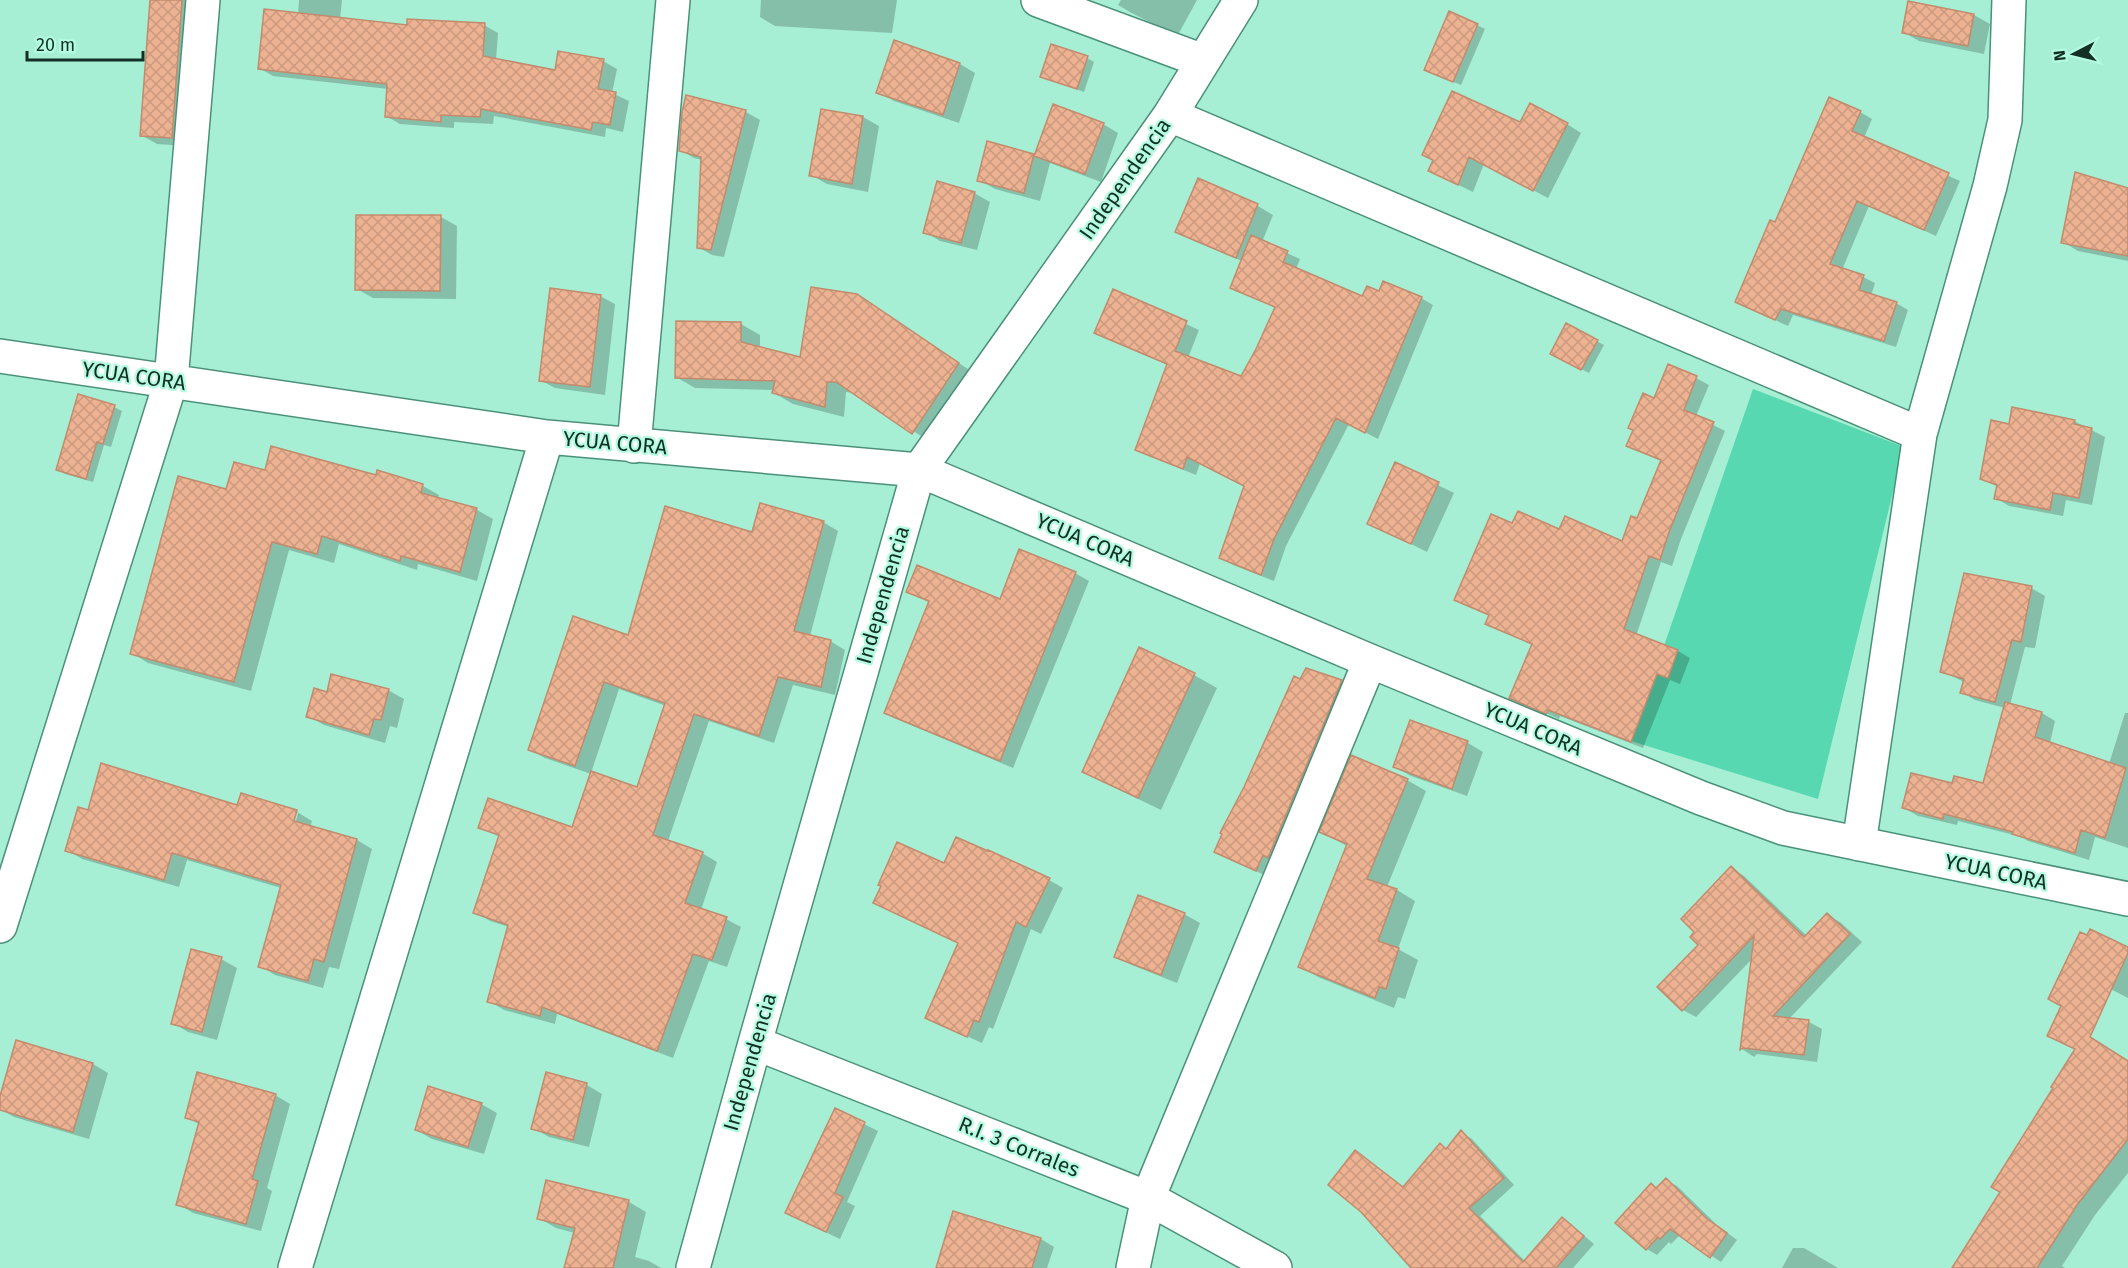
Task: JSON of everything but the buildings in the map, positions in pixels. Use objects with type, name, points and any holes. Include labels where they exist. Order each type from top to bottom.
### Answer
[{"type":"street","points":[[0,926],[171,381],[203,0]]},
{"type":"street","points":[[634,446],[673,0]]},
{"type":"street","points":[[1038,0],[1203,61]]},
{"type":"street","name":"Independencia","points":[[693,1268],[919,470],[1170,116],[1241,0]]},
{"type":"street","points":[[1858,844],[1920,434],[1990,186],[2005,120],[2009,0]]},
{"type":"street","points":[[1170,116],[1920,434]]},
{"type":"street","name":"YCUA CORA","points":[[0,356],[547,437],[919,470],[1370,661],[1701,798],[1783,828],[2128,899]]},
{"type":"street","points":[[295,1268],[547,437]]},
{"type":"street","points":[[1133,1268],[1148,1198],[1370,661]]},
{"type":"street","name":"R.I. 3 Corrales","points":[[755,1043],[1148,1198],[1275,1268]]},
{"type":"green space","points":[[1753,389],[1904,447],[1818,799],[1631,741]]}]
